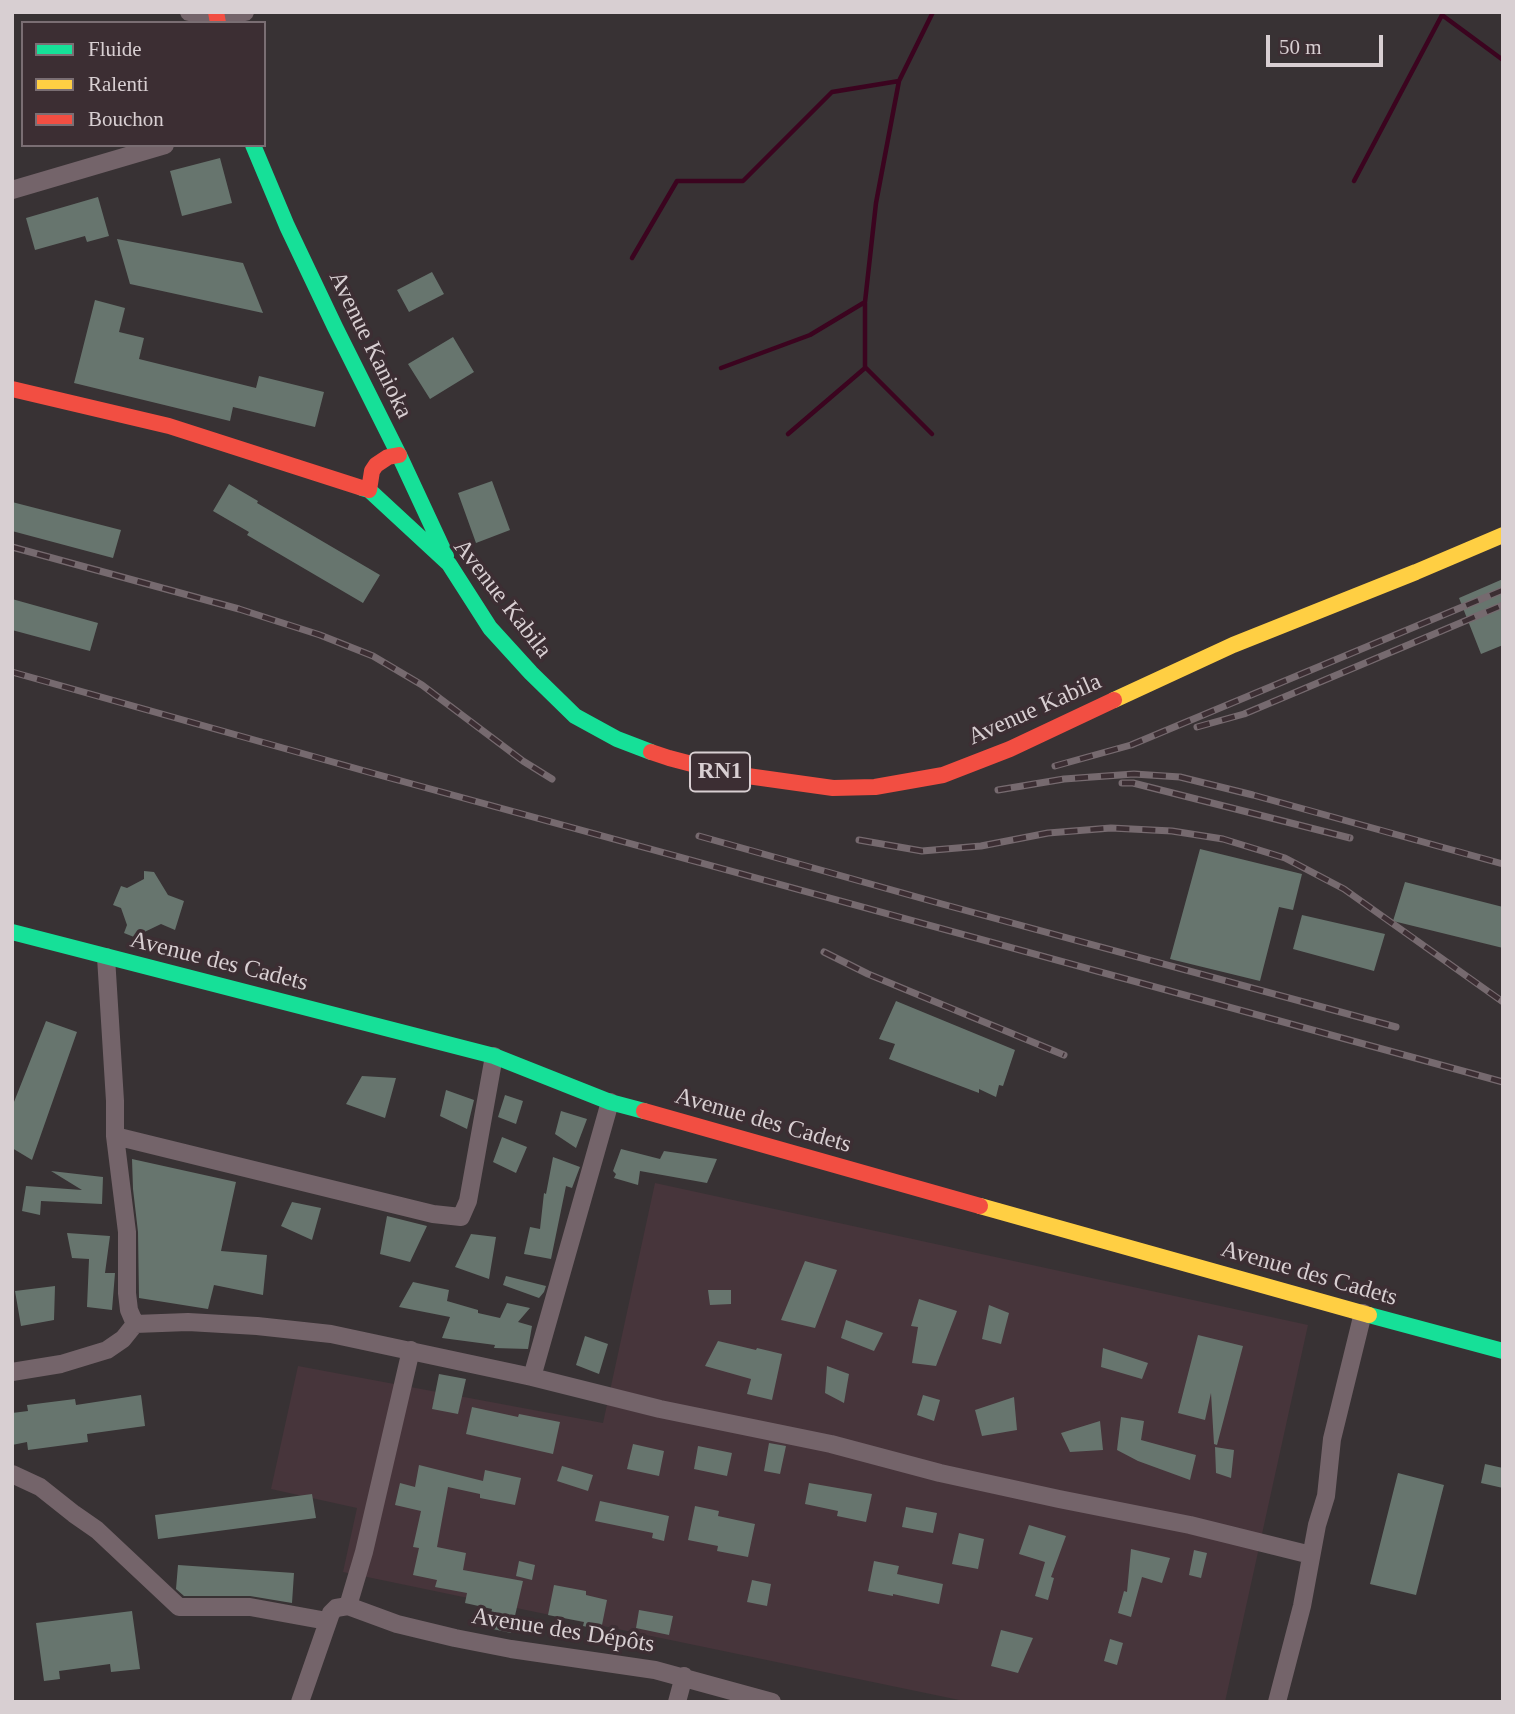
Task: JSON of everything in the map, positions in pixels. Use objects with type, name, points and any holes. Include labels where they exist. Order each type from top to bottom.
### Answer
[{"type":"main road","name":"Avenue Kanioka","points":[[254,147],[287,226],[449,564]]},
{"type":"main road","name":"Avenue Kabila","points":[[12,389],[169,426],[369,491],[449,564],[490,628],[531,674],[575,716],[617,738],[680,761],[726,773],[833,788],[875,787],[943,775],[999,754],[1233,645],[1503,535]]},
{"type":"main road","points":[[369,491],[372,471],[376,465],[388,457],[399,455]]},
{"type":"main road","name":"Avenue des Cadets","points":[[12,932],[494,1056],[610,1102],[1503,1351]]},
{"type":"street","points":[[189,12],[217,17],[245,12]]},
{"type":"street","points":[[12,190],[157,147]]},
{"type":"street","points":[[106,957],[115,1136],[127,1232],[127,1293],[129,1310],[135,1324]]},
{"type":"street","points":[[115,1136],[433,1214],[461,1217],[468,1201],[494,1056]]},
{"type":"street","points":[[532,1377],[610,1102]]},
{"type":"street","points":[[1277,1702],[1302,1606],[1317,1525],[1326,1496],[1332,1439],[1363,1313]]},
{"type":"street","points":[[135,1324],[188,1322],[331,1334],[532,1377],[660,1409],[831,1444],[940,1473],[1190,1525],[1311,1555]]},
{"type":"street","points":[[12,1372],[61,1364],[107,1350],[124,1339],[135,1324]]},
{"type":"street","points":[[298,1701],[331,1613],[336,1608],[348,1606],[364,1552],[411,1350]]},
{"type":"street","points":[[12,1474],[40,1487],[97,1530],[179,1607],[250,1607],[327,1621]]},
{"type":"street","name":"Avenue des Dépôts","points":[[348,1606],[397,1624],[455,1638],[684,1676],[772,1702]]},
{"type":"street","points":[[677,1702],[684,1676]]},
{"type":"shaded area","points":[[655,1183],[1308,1325],[1225,1702],[969,1702],[343,1572],[357,1508],[271,1489],[298,1366],[603,1423]]},
{"type":"building","points":[[220,158],[232,203],[182,216],[170,171]]},
{"type":"building","points":[[98,197],[109,236],[87,242],[85,236],[35,250],[26,218]]},
{"type":"building","points":[[117,239],[243,263],[263,313],[130,284]]},
{"type":"building","points":[[432,272],[444,294],[409,312],[397,290]]},
{"type":"building","points":[[95,300],[125,308],[119,332],[144,338],[139,359],[256,388],[259,376],[324,392],[315,427],[233,407],[230,421],[74,383]]},
{"type":"building","points":[[453,337],[474,372],[430,399],[408,364]]},
{"type":"building","points":[[492,481],[510,530],[476,543],[458,493]]},
{"type":"building","points":[[229,484],[380,575],[363,603],[247,535],[249,532],[213,511]]},
{"type":"building","points":[[12,502],[121,530],[113,558],[12,531]]},
{"type":"building","points":[[1503,579],[1503,645],[1481,654],[1459,598]]},
{"type":"building","points":[[12,599],[98,623],[90,651],[12,630]]},
{"type":"building","points":[[1200,849],[1302,874],[1293,910],[1279,907],[1260,981],[1170,959]]},
{"type":"building","points":[[144,871],[154,872],[168,895],[184,901],[175,930],[161,924],[134,937],[124,933],[127,925],[121,908],[113,905],[121,886],[127,888],[144,879]]},
{"type":"building","points":[[1405,882],[1503,907],[1503,948],[1393,921]]},
{"type":"building","points":[[1302,915],[1385,934],[1374,971],[1293,949]]},
{"type":"building","points":[[896,1001],[1015,1050],[1003,1086],[999,1085],[996,1097],[889,1059],[895,1044],[879,1039]]},
{"type":"building","points":[[46,1021],[77,1032],[32,1160],[12,1148],[12,1107]]},
{"type":"building","points":[[362,1076],[396,1078],[385,1118],[346,1104]]},
{"type":"building","points":[[446,1090],[474,1100],[467,1129],[440,1116]]},
{"type":"building","points":[[505,1095],[523,1101],[516,1124],[498,1117]]},
{"type":"building","points":[[561,1111],[587,1119],[576,1148],[555,1134]]},
{"type":"building","points":[[502,1137],[527,1147],[516,1173],[493,1162]]},
{"type":"building","points":[[621,1149],[660,1159],[664,1151],[717,1159],[707,1183],[640,1171],[638,1185],[614,1178],[616,1174],[613,1171]]},
{"type":"building","points":[[553,1157],[580,1167],[572,1188],[566,1186],[551,1259],[524,1254],[530,1227],[540,1229],[544,1193],[546,1194]]},
{"type":"building","points":[[132,1159],[236,1182],[221,1251],[267,1255],[263,1295],[214,1285],[208,1309],[139,1298],[138,1232]]},
{"type":"building","points":[[51,1171],[103,1177],[102,1204],[41,1201],[40,1215],[22,1211],[26,1186],[82,1190]]},
{"type":"building","points":[[292,1202],[321,1208],[312,1240],[281,1226]]},
{"type":"building","points":[[387,1216],[427,1226],[410,1262],[380,1254]]},
{"type":"building","points":[[67,1233],[110,1236],[105,1273],[115,1273],[112,1310],[87,1307],[89,1259],[72,1258]]},
{"type":"building","points":[[471,1234],[496,1237],[489,1279],[455,1267]]},
{"type":"building","points":[[805,1261],[837,1270],[815,1328],[781,1320]]},
{"type":"building","points":[[506,1276],[546,1286],[544,1292],[539,1298],[503,1285]]},
{"type":"building","points":[[413,1282],[449,1290],[447,1301],[500,1318],[507,1303],[530,1308],[518,1322],[532,1326],[528,1349],[494,1348],[495,1345],[442,1338],[450,1317],[399,1307]]},
{"type":"building","points":[[55,1286],[54,1320],[21,1326],[15,1291]]},
{"type":"building","points":[[708,1290],[731,1290],[731,1304],[710,1305]]},
{"type":"building","points":[[919,1299],[957,1311],[936,1366],[912,1363],[918,1327],[911,1326]]},
{"type":"building","points":[[989,1305],[1009,1313],[1001,1344],[982,1339]]},
{"type":"building","points":[[846,1320],[883,1333],[874,1351],[841,1338]]},
{"type":"building","points":[[1198,1335],[1243,1346],[1217,1445],[1214,1444],[1211,1393],[1205,1420],[1178,1413]]},
{"type":"building","points":[[585,1336],[608,1344],[599,1374],[576,1365]]},
{"type":"building","points":[[718,1341],[782,1354],[772,1400],[747,1394],[751,1379],[705,1366]]},
{"type":"building","points":[[1103,1348],[1148,1363],[1142,1379],[1101,1367]]},
{"type":"building","points":[[827,1366],[849,1374],[844,1403],[825,1393]]},
{"type":"building","points":[[439,1374],[466,1379],[458,1414],[432,1409]]},
{"type":"building","points":[[141,1395],[145,1426],[87,1434],[88,1442],[28,1450],[27,1442],[12,1445],[12,1413],[28,1411],[27,1405],[75,1399],[76,1405]]},
{"type":"building","points":[[923,1395],[940,1400],[934,1421],[917,1415]]},
{"type":"building","points":[[1014,1397],[1017,1430],[982,1436],[975,1410]]},
{"type":"building","points":[[472,1407],[518,1417],[519,1414],[560,1422],[553,1454],[466,1434]]},
{"type":"building","points":[[1121,1417],[1144,1421],[1141,1440],[1196,1455],[1190,1480],[1138,1461],[1117,1450]]},
{"type":"building","points":[[1100,1421],[1103,1450],[1070,1452],[1061,1433]]},
{"type":"building","points":[[769,1443],[786,1446],[780,1474],[764,1471]]},
{"type":"building","points":[[633,1444],[664,1451],[659,1476],[627,1469]]},
{"type":"building","points":[[698,1446],[732,1453],[727,1476],[694,1469]]},
{"type":"building","points":[[1215,1447],[1234,1450],[1231,1478],[1216,1473]]},
{"type":"building","points":[[1485,1464],[1503,1468],[1503,1488],[1481,1483]]},
{"type":"building","points":[[419,1465],[483,1481],[485,1470],[521,1478],[515,1505],[480,1498],[480,1494],[448,1487],[437,1547],[466,1553],[463,1570],[523,1581],[511,1633],[488,1628],[492,1609],[465,1603],[467,1593],[435,1587],[437,1580],[413,1575],[419,1548],[413,1547],[421,1511],[395,1505],[400,1483],[415,1487]]},
{"type":"building","points":[[562,1466],[593,1475],[588,1491],[557,1481]]},
{"type":"building","points":[[1398,1473],[1444,1485],[1416,1595],[1370,1584]]},
{"type":"building","points":[[809,1483],[872,1494],[866,1522],[837,1516],[838,1511],[805,1504]]},
{"type":"building","points":[[312,1494],[316,1518],[158,1539],[155,1515]]},
{"type":"building","points":[[600,1501],[669,1516],[664,1541],[652,1538],[653,1533],[595,1521]]},
{"type":"building","points":[[695,1506],[719,1511],[718,1516],[755,1524],[748,1557],[717,1551],[718,1546],[688,1540]]},
{"type":"building","points":[[906,1507],[937,1513],[933,1533],[902,1527]]},
{"type":"building","points":[[1029,1525],[1066,1536],[1051,1577],[1054,1578],[1048,1600],[1035,1596],[1045,1562],[1019,1554]]},
{"type":"building","points":[[959,1533],[984,1539],[978,1569],[952,1564]]},
{"type":"building","points":[[1131,1549],[1170,1558],[1162,1583],[1142,1577],[1131,1617],[1118,1613],[1124,1591],[1127,1592]]},
{"type":"building","points":[[1194,1550],[1207,1553],[1201,1578],[1189,1575]]},
{"type":"building","points":[[519,1561],[535,1565],[532,1580],[516,1576]]},
{"type":"building","points":[[874,1561],[899,1566],[897,1574],[943,1584],[939,1604],[868,1591]]},
{"type":"building","points":[[178,1565],[294,1573],[292,1603],[250,1596],[184,1596],[176,1589]]},
{"type":"building","points":[[752,1580],[771,1584],[767,1606],[747,1602]]},
{"type":"building","points":[[554,1585],[586,1591],[586,1595],[607,1600],[601,1630],[583,1626],[584,1622],[548,1615]]},
{"type":"building","points":[[639,1610],[673,1616],[669,1635],[636,1628]]},
{"type":"building","points":[[132,1611],[140,1669],[111,1672],[110,1664],[59,1671],[60,1679],[44,1681],[36,1623]]},
{"type":"building","points":[[1001,1630],[1033,1638],[1018,1673],[991,1666]]},
{"type":"building","points":[[1110,1639],[1123,1643],[1117,1665],[1104,1661]]},
{"type":"waterway","points":[[788,434],[865,368],[865,302],[876,203],[899,81],[933,12]]},
{"type":"waterway","points":[[1442,15],[1503,60]]},
{"type":"waterway","points":[[1354,181],[1442,15]]},
{"type":"waterway","points":[[632,258],[677,181],[743,181],[832,92],[899,81]]},
{"type":"waterway","points":[[721,368],[810,335],[865,302]]},
{"type":"waterway","points":[[866,368],[932,434]]},
{"type":"railway","points":[[12,547],[239,609],[320,635],[373,656],[422,685],[523,761],[552,779]]},
{"type":"railway","points":[[1055,766],[1131,745],[1503,590]]},
{"type":"railway","points":[[1197,727],[1244,714],[1503,605]]},
{"type":"railway","points":[[12,672],[1503,1082]]},
{"type":"railway","points":[[998,790],[1064,779],[1134,774],[1180,777],[1503,864]]},
{"type":"railway","points":[[1122,783],[1133,783],[1350,838]]},
{"type":"railway","points":[[859,840],[922,851],[981,846],[1048,833],[1111,828],[1172,831],[1223,839],[1285,858],[1344,889],[1503,1002]]},
{"type":"railway","points":[[699,836],[1396,1027]]},
{"type":"railway","points":[[824,952],[868,974],[1064,1055]]},
{"type":"traffic: fast","points":[[254,147],[287,226],[446,556]]},
{"type":"traffic: fast","points":[[362,488],[369,490],[449,564],[490,628],[575,716],[617,739],[651,752]]},
{"type":"traffic: fast","points":[[12,932],[494,1056],[610,1102],[644,1111]]},
{"type":"traffic: fast","points":[[1369,1315],[1503,1351]]},
{"type":"traffic: slow","points":[[1114,700],[1233,645],[1503,535]]},
{"type":"traffic: slow","points":[[980,1206],[1369,1315]]},
{"type":"traffic: jam","points":[[216,12],[218,21]]},
{"type":"traffic: jam","points":[[12,389],[169,426],[362,488]]},
{"type":"traffic: jam","points":[[369,490],[372,471],[376,465],[388,457],[399,455]]},
{"type":"traffic: jam","points":[[651,752],[726,773],[833,788],[875,787],[943,775],[1010,749],[1114,700]]},
{"type":"traffic: jam","points":[[644,1111],[980,1206]]}]
